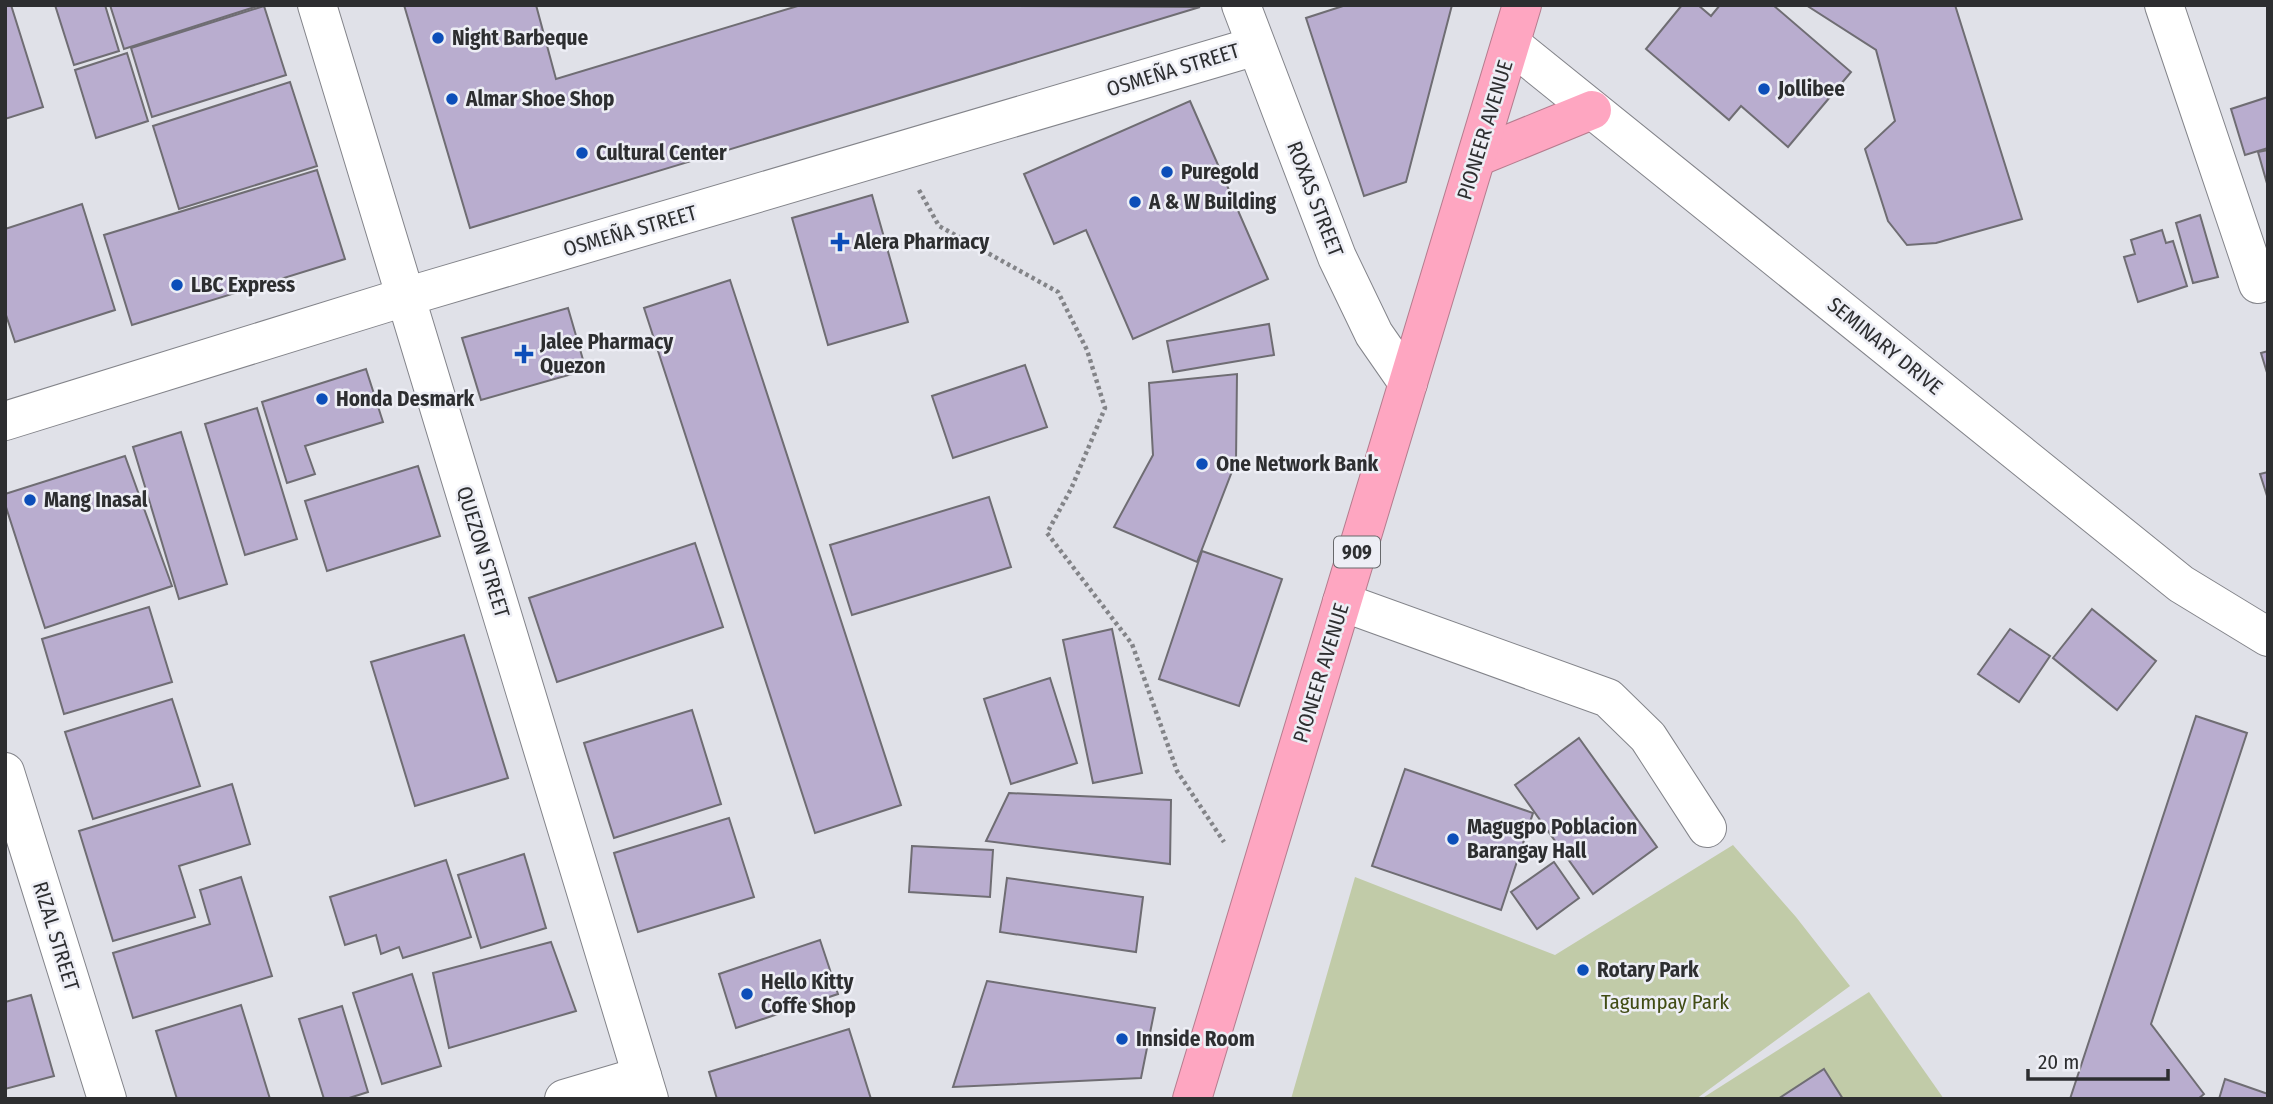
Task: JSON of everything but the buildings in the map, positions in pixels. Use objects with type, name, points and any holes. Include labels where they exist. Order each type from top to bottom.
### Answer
[{"type":"highway","name":"PIONEER AVENUE","points":[[1192,1099],[1522,5]]},
{"type":"highway","points":[[1477,157],[1592,110]]},
{"type":"street","name":"QUEZON STREET","points":[[317,5],[645,1087]]},
{"type":"street","name":"ROXAS STREET","points":[[1241,5],[1341,268],[1374,334],[1408,383]]},
{"type":"street","points":[[2164,5],[2259,285]]},
{"type":"street","name":"SEMINARY DRIVE","points":[[1511,44],[2181,584],[2268,636]]},
{"type":"street","name":"OSMEÑA STREET","points":[[5,421],[405,298],[1256,46]]},
{"type":"street","points":[[1342,602],[1608,698],[1648,737],[1707,828]]},
{"type":"street","name":"RIZAL STREET","points":[[5,772],[107,1099]]},
{"type":"street","points":[[564,1099],[645,1087]]},
{"type":"path","points":[[897,152],[939,226],[1058,292],[1087,350],[1105,408],[1071,489],[1047,533],[1132,644],[1177,771],[1255,890]]},
{"type":"green space","name":"Rotary Park","points":[[1733,845],[1796,917],[1850,986],[1696,1099],[1291,1099],[1355,877],[1555,955]]},
{"type":"green space","points":[[1869,992],[1944,1099],[1701,1099]]},
{"type":"place","name":"Night Barbeque","points":[[438,38]]},
{"type":"place","name":"Jollibee","points":[[1764,89]]},
{"type":"place","name":"Almar Shoe Shop","points":[[452,99]]},
{"type":"place","name":"Cultural Center","points":[[582,153]]},
{"type":"place","name":"Puregold","points":[[1167,172]]},
{"type":"place","name":"A & W Building","points":[[1135,202]]},
{"type":"place","name":"Alera Pharmacy","points":[[840,242]]},
{"type":"place","name":"LBC Express","points":[[177,285]]},
{"type":"place","name":"Jalee Pharmacy Quezon","points":[[524,354]]},
{"type":"place","name":"Honda Desmark","points":[[322,399]]},
{"type":"place","name":"One Network Bank","points":[[1202,464]]},
{"type":"place","name":"Mang Inasal","points":[[30,500]]},
{"type":"place","name":"Magugpo Poblacion Barangay Hall","points":[[1453,839]]},
{"type":"place","name":"Rotary Park","points":[[1583,970]]},
{"type":"place","name":"Hello Kitty Coffe Shop","points":[[747,994]]},
{"type":"place","name":"Innside Room","points":[[1122,1039]]},
{"type":"park label","name":"Tagumpay Park","points":[[1665,1002]]}]
